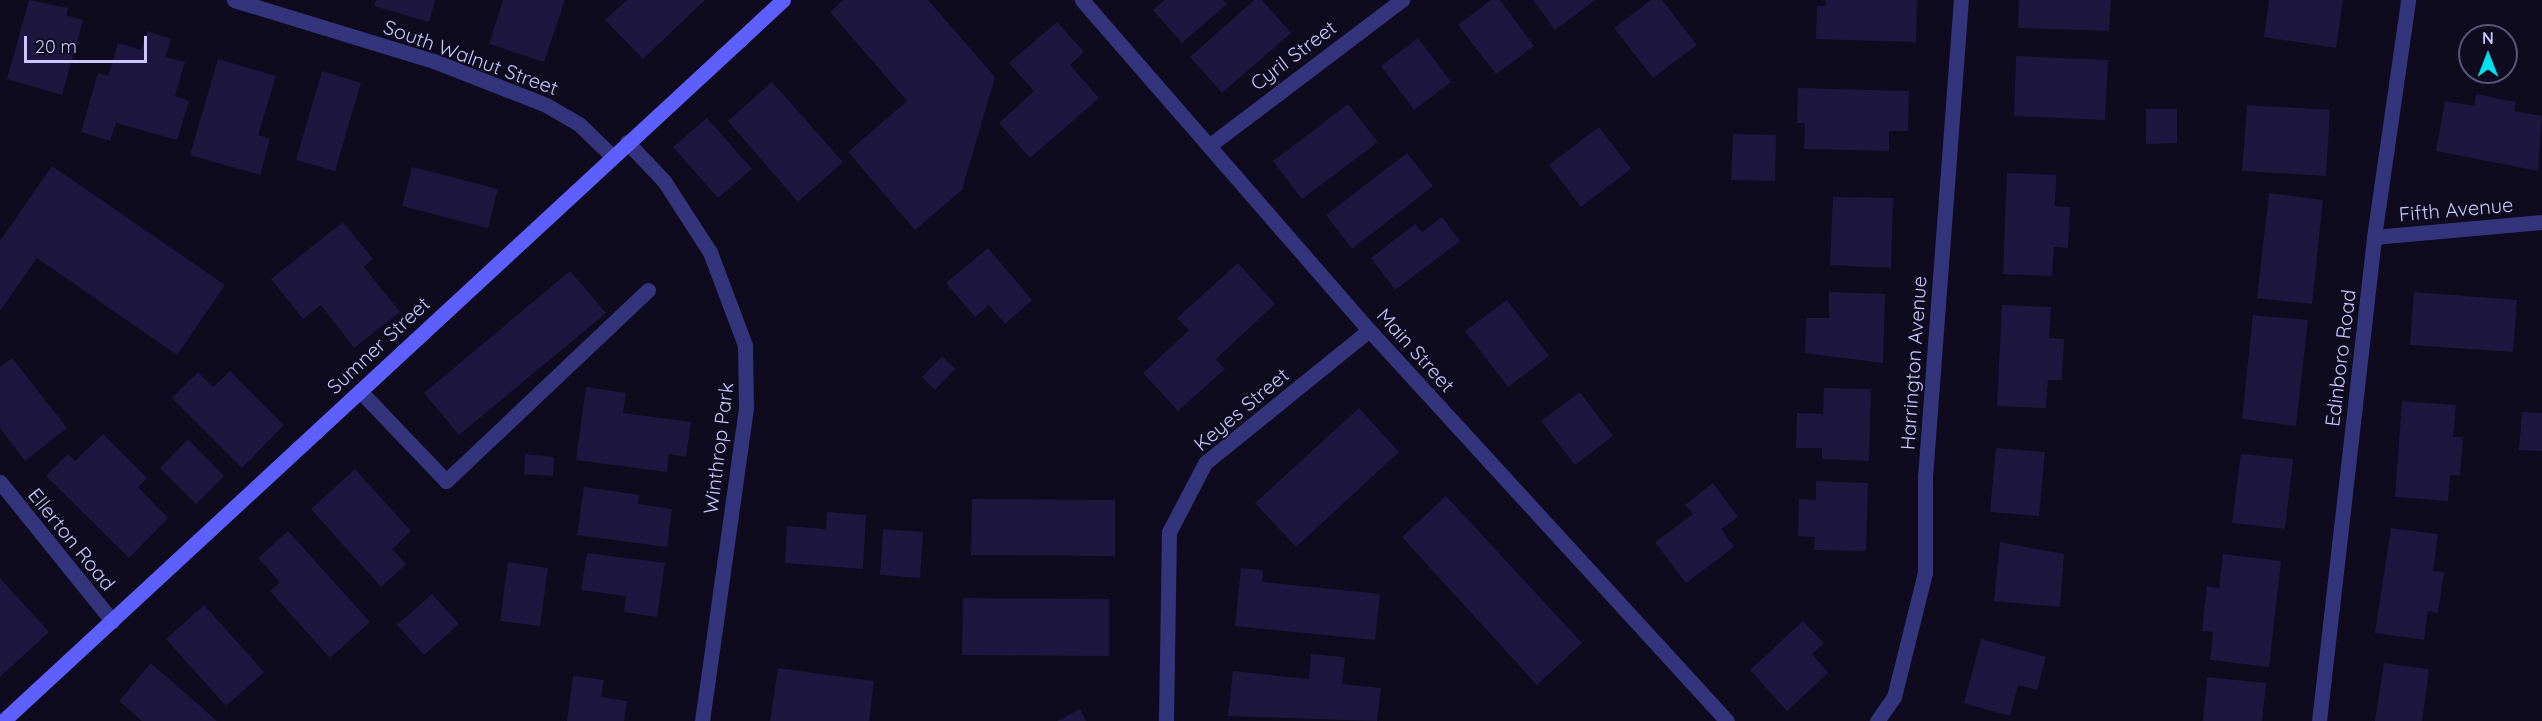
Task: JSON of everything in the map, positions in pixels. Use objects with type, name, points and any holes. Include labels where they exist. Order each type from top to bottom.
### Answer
[{"type":"street","name":"South Walnut Street","points":[[234,0],[434,61],[546,105],[580,125],[612,156]]},
{"type":"street","name":"Sumner Street","points":[[3,721],[783,0]]},
{"type":"street","name":"Main Street","points":[[1082,0],[1369,330],[1727,721]]},
{"type":"street","name":"Cyril Street","points":[[1210,145],[1402,0]]},
{"type":"street","name":"Harrington Avenue","points":[[1876,721],[1894,697],[1925,573],[1925,477],[1961,0]]},
{"type":"street","name":"Edinboro Road","points":[[2319,721],[2374,237],[2408,0]]},
{"type":"street","name":"Winthrop Park","points":[[627,142],[664,181],[710,252],[745,345],[746,408],[702,721]]},
{"type":"street","name":"Fifth Avenue","points":[[2374,237],[2542,222]]},
{"type":"street","points":[[360,391],[446,481],[648,290]]},
{"type":"street","name":"Keyes Street","points":[[1166,721],[1169,532],[1205,463],[1369,330]]},
{"type":"street","name":"Ellerton Road","points":[[0,482],[112,621]]},
{"type":"building","points":[[29,0],[68,8],[66,15],[83,20],[62,95],[7,79]]},
{"type":"building","points":[[376,0],[435,0],[429,22],[374,6]]},
{"type":"building","points":[[503,0],[565,0],[544,62],[489,44]]},
{"type":"building","points":[[627,0],[705,0],[643,59],[605,20]]},
{"type":"building","points":[[843,0],[928,0],[995,77],[962,190],[915,230],[848,152],[907,101],[830,12]]},
{"type":"building","points":[[1165,0],[1223,0],[1227,4],[1182,43],[1153,10]]},
{"type":"building","points":[[1254,0],[1262,0],[1291,33],[1222,93],[1190,57]]},
{"type":"building","points":[[1491,0],[1500,0],[1534,46],[1496,74],[1458,25]]},
{"type":"building","points":[[1533,0],[1595,0],[1555,30]]},
{"type":"building","points":[[1651,0],[1662,0],[1697,45],[1653,78],[1614,28]]},
{"type":"building","points":[[1826,0],[1917,0],[1916,42],[1816,39],[1817,6],[1826,6]]},
{"type":"building","points":[[2019,0],[2111,0],[2109,31],[2018,28]]},
{"type":"building","points":[[2269,0],[2343,0],[2336,48],[2264,37]]},
{"type":"building","points":[[1057,22],[1084,52],[1070,65],[1099,98],[1030,158],[999,123],[1034,91],[1009,63]]},
{"type":"building","points":[[147,31],[171,39],[165,57],[185,62],[175,96],[189,101],[177,140],[116,123],[110,141],[81,132],[98,73],[108,76],[118,43],[141,50]]},
{"type":"building","points":[[1418,38],[1451,82],[1414,110],[1381,66]]},
{"type":"building","points":[[2016,56],[2108,60],[2105,120],[2014,116]]},
{"type":"building","points":[[218,59],[276,76],[258,135],[270,139],[260,175],[190,155]]},
{"type":"building","points":[[322,71],[361,83],[335,171],[296,160]]},
{"type":"building","points":[[772,82],[843,162],[798,202],[728,121]]},
{"type":"building","points":[[1798,88],[1909,91],[1908,131],[1889,131],[1889,151],[1804,149],[1805,123],[1797,123]]},
{"type":"building","points":[[2476,94],[2516,102],[2514,111],[2542,116],[2538,171],[2436,151],[2445,101],[2474,106]]},
{"type":"building","points":[[1348,104],[1378,142],[1302,199],[1273,161]]},
{"type":"building","points":[[2247,105],[2330,110],[2326,176],[2242,171]]},
{"type":"building","points":[[2146,109],[2177,109],[2177,143],[2146,144]]},
{"type":"building","points":[[707,118],[752,169],[718,198],[673,147]]},
{"type":"building","points":[[1599,127],[1631,169],[1581,207],[1549,165]]},
{"type":"building","points":[[1733,134],[1776,135],[1775,181],[1731,180]]},
{"type":"building","points":[[1407,153],[1433,186],[1352,249],[1326,215]]},
{"type":"building","points":[[52,166],[225,285],[177,355],[37,258],[0,311],[0,241]]},
{"type":"building","points":[[412,167],[498,189],[488,228],[402,206]]},
{"type":"building","points":[[2007,173],[2056,175],[2055,206],[2070,207],[2068,248],[2054,247],[2052,276],[2003,274]]},
{"type":"building","points":[[2269,193],[2323,200],[2312,304],[2257,298]]},
{"type":"building","points":[[1833,197],[1893,198],[1891,268],[1830,265]]},
{"type":"building","points":[[1442,217],[1460,241],[1395,290],[1371,258],[1415,224],[1422,232]]},
{"type":"building","points":[[343,222],[373,259],[364,267],[400,312],[354,348],[321,305],[303,319],[271,279]]},
{"type":"building","points":[[988,248],[1032,300],[1005,324],[989,305],[975,317],[946,283]]},
{"type":"building","points":[[1238,263],[1275,304],[1216,359],[1225,369],[1178,411],[1143,373],[1189,330],[1177,318]]},
{"type":"building","points":[[570,271],[606,313],[459,435],[424,393]]},
{"type":"building","points":[[1829,292],[1885,294],[1883,363],[1805,353],[1806,318],[1829,318]]},
{"type":"building","points":[[2414,292],[2517,300],[2513,352],[2410,345]]},
{"type":"building","points":[[1507,300],[1549,356],[1508,387],[1465,331]]},
{"type":"building","points":[[2002,305],[2051,307],[2049,338],[2064,339],[2062,380],[2048,380],[2046,408],[1997,406]]},
{"type":"building","points":[[2253,315],[2308,320],[2296,426],[2242,419]]},
{"type":"building","points":[[942,356],[955,369],[935,390],[922,377]]},
{"type":"building","points":[[12,358],[67,428],[25,461],[0,428],[0,367]]},
{"type":"building","points":[[230,371],[284,425],[242,468],[172,398],[198,372],[213,387]]},
{"type":"building","points":[[586,387],[626,393],[623,413],[691,422],[686,457],[669,454],[667,472],[576,460]]},
{"type":"building","points":[[1824,388],[1871,389],[1869,461],[1822,459],[1822,448],[1796,448],[1797,413],[1823,414]]},
{"type":"building","points":[[1580,392],[1613,436],[1575,465],[1541,421]]},
{"type":"building","points":[[2402,401],[2456,405],[2453,437],[2463,437],[2460,476],[2450,475],[2448,501],[2395,497]]},
{"type":"building","points":[[1359,408],[1399,452],[1296,547],[1255,503]]},
{"type":"building","points":[[2522,412],[2542,413],[2542,451],[2519,450]]},
{"type":"building","points":[[103,434],[147,478],[138,487],[168,518],[129,558],[46,476],[68,454],[75,461]]},
{"type":"building","points":[[188,439],[224,476],[196,504],[160,468]]},
{"type":"building","points":[[1996,448],[2045,452],[2039,516],[1990,512]]},
{"type":"building","points":[[525,454],[554,457],[553,476],[524,474]]},
{"type":"building","points":[[2241,454],[2293,459],[2285,529],[2232,523]]},
{"type":"building","points":[[355,469],[411,531],[392,549],[406,564],[381,587],[311,509]]},
{"type":"building","points":[[1816,481],[1868,483],[1866,551],[1814,550],[1815,537],[1798,536],[1799,499],[1816,500]]},
{"type":"building","points":[[1713,483],[1738,517],[1721,529],[1734,547],[1686,583],[1655,542],[1693,514],[1685,505]]},
{"type":"building","points":[[584,487],[639,495],[638,504],[672,509],[667,547],[577,535]]},
{"type":"building","points":[[1446,496],[1582,643],[1537,685],[1402,537]]},
{"type":"building","points":[[972,499],[1115,500],[1115,556],[971,555]]},
{"type":"building","points":[[827,512],[866,515],[863,569],[785,563],[787,526],[826,529]]},
{"type":"building","points":[[2391,528],[2438,534],[2433,571],[2444,572],[2438,613],[2428,611],[2424,640],[2375,633]]},
{"type":"building","points":[[883,529],[923,532],[920,578],[880,575]]},
{"type":"building","points":[[288,531],[370,622],[330,658],[270,591],[280,582],[258,558]]},
{"type":"building","points":[[2000,542],[2064,554],[2060,607],[1994,601]]},
{"type":"building","points":[[587,553],[665,563],[657,617],[624,612],[626,596],[581,590]]},
{"type":"building","points":[[2223,554],[2281,561],[2269,667],[2210,660],[2213,632],[2202,631],[2207,586],[2219,588]]},
{"type":"building","points":[[508,562],[548,568],[540,626],[500,621]]},
{"type":"building","points":[[1241,568],[1263,570],[1262,582],[1380,594],[1375,640],[1235,626]]},
{"type":"building","points":[[0,578],[49,632],[0,677]]},
{"type":"building","points":[[432,594],[459,624],[424,655],[397,625]]},
{"type":"building","points":[[963,598],[1109,599],[1109,656],[962,655]]},
{"type":"building","points":[[204,605],[264,672],[226,706],[166,639]]},
{"type":"building","points":[[1803,621],[1824,643],[1812,654],[1828,673],[1787,711],[1750,670]]},
{"type":"building","points":[[1981,639],[2046,657],[2037,690],[2018,685],[2010,716],[1964,703]]},
{"type":"building","points":[[1311,654],[1345,657],[1342,684],[1381,688],[1377,721],[1228,716],[1233,671],[1309,679]]},
{"type":"building","points":[[151,663],[217,721],[142,721],[119,701]]},
{"type":"building","points":[[2384,663],[2429,669],[2422,721],[2375,721]]},
{"type":"building","points":[[778,668],[874,681],[869,721],[770,721]]},
{"type":"building","points":[[573,676],[604,680],[601,697],[627,701],[624,721],[567,721]]},
{"type":"building","points":[[2207,677],[2266,683],[2262,721],[2203,721]]},
{"type":"building","points":[[1080,709],[1086,721],[1057,721]]}]
